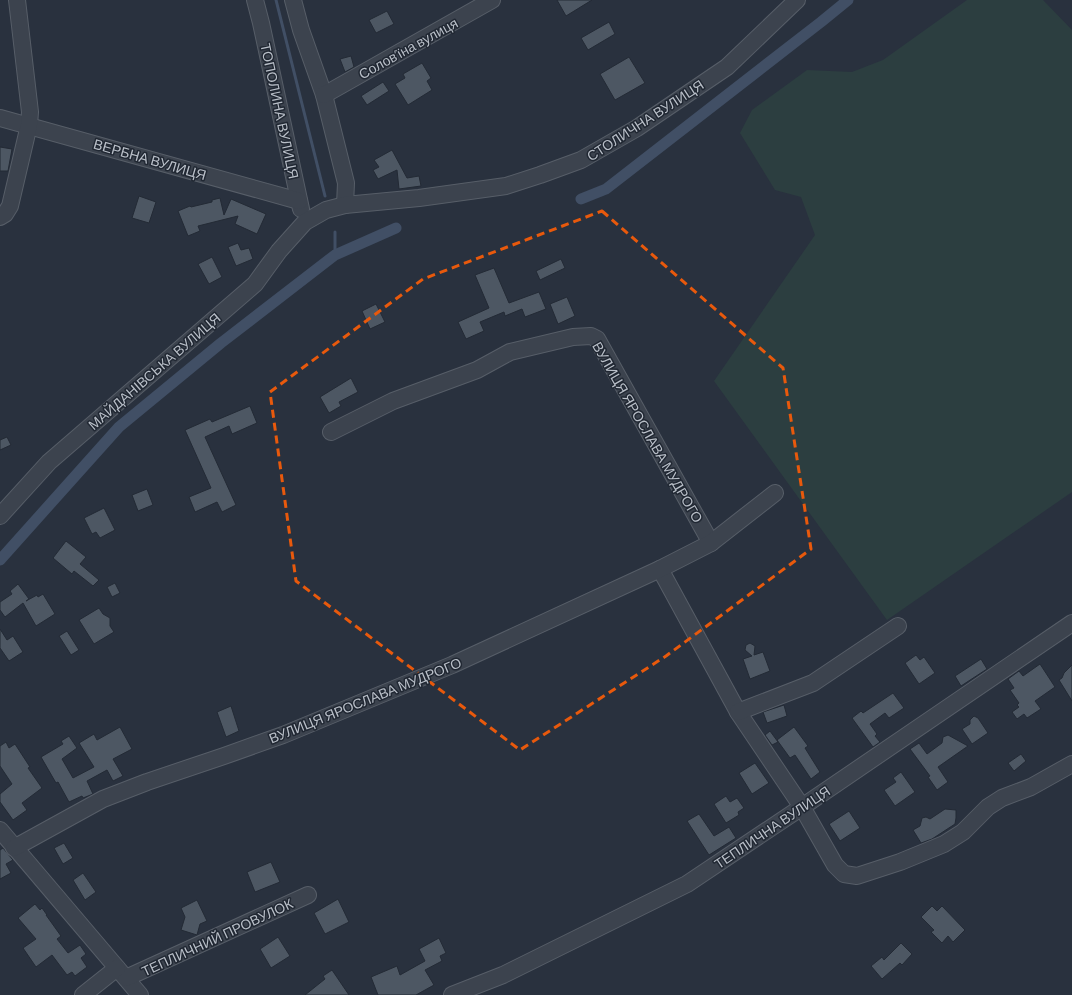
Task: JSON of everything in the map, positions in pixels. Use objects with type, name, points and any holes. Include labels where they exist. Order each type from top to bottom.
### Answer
[{"type":"street","points":[[0,217],[5,214],[10,206],[14,194],[29,125],[30,112],[17,0]]},
{"type":"street","name":"ТОПОЛИНА ВУЛИЦЯ","points":[[255,0],[263,30],[299,201],[305,222]]},
{"type":"street","points":[[293,0],[301,30],[324,95],[346,182],[345,205]]},
{"type":"street","name":"Соловʼїна вулиця","points":[[324,95],[492,0]]},
{"type":"street","name":"СТОЛИЧНА ВУЛИЦЯ","points":[[305,222],[326,210],[345,205],[419,198],[506,186],[581,160],[637,128],[727,67],[797,0]]},
{"type":"street","name":"ВЕРБНА ВУЛИЦЯ","points":[[0,118],[299,201]]},
{"type":"street","name":"МАЙДАНІВСЬКА ВУЛИЦЯ","points":[[0,516],[49,462],[255,284],[279,252],[305,222]]},
{"type":"street","name":"ВУЛИЦЯ ЯРОСЛАВА МУДРОГО","points":[[331,432],[393,401],[477,370],[510,352],[573,337],[591,336],[597,339],[711,543]]},
{"type":"street","name":"ВУЛИЦЯ ЯРОСЛАВА МУДРОГО","points":[[14,848],[103,799],[147,782],[224,756],[313,722],[452,665],[660,569],[711,543],[775,493]]},
{"type":"street","points":[[660,569],[738,712],[802,807],[835,865],[844,874],[857,876],[900,862],[944,844],[963,832],[988,807],[1002,798],[1031,786],[1072,764]]},
{"type":"street","name":"ТЕПЛИЧНА ВУЛИЦЯ","points":[[452,995],[503,975],[687,884],[1072,623]]},
{"type":"street","points":[[738,712],[813,683],[898,626]]},
{"type":"street","points":[[0,830],[140,995]]},
{"type":"street","name":"ТЕПЛИЧНИЙ ПРОВУЛОК","points":[[83,995],[122,973],[308,895]]},
{"type":"highlighted area","points":[[602,211],[783,368],[811,549],[666,656],[520,750],[296,581],[270,392],[423,279]]},
{"type":"shaded area","points":[[967,0],[1043,0],[1072,30],[1072,492],[887,620],[714,381],[815,235],[801,197],[775,190],[740,133],[752,110],[807,70],[852,72],[883,60]]},
{"type":"building","points":[[557,0],[592,0],[566,16]]},
{"type":"building","points":[[387,11],[394,24],[376,33],[369,20]]},
{"type":"building","points":[[609,22],[615,34],[588,50],[581,38]]},
{"type":"building","points":[[351,56],[354,67],[345,72],[340,59]]},
{"type":"building","points":[[629,57],[645,83],[615,100],[600,74]]},
{"type":"building","points":[[422,63],[431,78],[427,81],[432,90],[408,105],[395,84],[405,78],[403,74]]},
{"type":"building","points":[[383,82],[389,91],[367,105],[361,96]]},
{"type":"building","points":[[0,147],[12,149],[8,171],[0,171]]},
{"type":"building","points":[[392,150],[407,178],[419,176],[421,186],[399,189],[397,170],[378,179],[373,170],[379,167],[374,160]]},
{"type":"building","points":[[139,196],[156,202],[149,223],[132,218]]},
{"type":"building","points":[[220,198],[224,215],[231,199],[266,214],[257,234],[235,224],[238,216],[198,226],[200,231],[188,236],[178,211],[190,206],[212,202],[212,200]]},
{"type":"building","points":[[238,243],[241,250],[249,248],[253,259],[236,266],[228,247]]},
{"type":"building","points":[[212,257],[222,277],[209,284],[198,264]]},
{"type":"building","points":[[561,259],[565,268],[540,280],[536,271]]},
{"type":"building","points":[[494,268],[509,303],[539,292],[546,309],[525,317],[522,309],[505,316],[504,312],[480,322],[484,331],[466,339],[458,322],[489,308],[475,275]]},
{"type":"building","points":[[567,297],[575,316],[558,324],[550,304]]},
{"type":"building","points":[[376,304],[385,322],[370,329],[362,311]]},
{"type":"building","points":[[351,378],[358,392],[339,402],[341,406],[329,413],[320,397]]},
{"type":"building","points":[[250,406],[257,423],[232,434],[229,426],[205,437],[236,505],[222,512],[217,502],[195,512],[189,497],[211,488],[185,430],[210,419],[212,422]]},
{"type":"building","points":[[7,437],[11,445],[0,450],[0,440]]},
{"type":"building","points":[[147,489],[153,505],[138,511],[132,495]]},
{"type":"building","points":[[104,508],[115,530],[100,538],[96,532],[92,534],[84,518]]},
{"type":"building","points":[[66,541],[86,557],[80,564],[99,580],[93,586],[74,571],[72,574],[53,558]]},
{"type":"building","points":[[115,583],[120,593],[112,597],[107,587]]},
{"type":"building","points":[[18,584],[29,599],[26,601],[37,595],[38,597],[43,594],[55,614],[36,626],[23,603],[5,617],[0,610],[0,602],[12,594],[10,591]]},
{"type":"building","points":[[99,608],[103,614],[110,618],[110,626],[114,632],[94,644],[79,620]]},
{"type":"building","points":[[0,629],[7,640],[13,636],[23,652],[9,661],[0,648]]},
{"type":"building","points":[[67,631],[79,650],[71,655],[59,636]]},
{"type":"building","points":[[750,643],[755,646],[754,655],[763,652],[770,671],[750,679],[743,659],[752,656],[745,650],[746,645]]},
{"type":"building","points":[[916,655],[920,660],[924,657],[935,673],[919,684],[905,663]]},
{"type":"building","points":[[981,659],[987,669],[961,686],[955,676]]},
{"type":"building","points":[[1040,664],[1055,687],[1035,701],[1041,709],[1027,718],[1024,714],[1017,719],[1012,712],[1019,707],[1017,705],[1019,703],[1010,690],[1014,688],[1008,679],[1019,671],[1023,676]]},
{"type":"building","points":[[1072,665],[1072,701],[1059,680]]},
{"type":"building","points":[[893,693],[904,708],[889,718],[885,713],[870,724],[877,734],[875,736],[880,742],[873,747],[852,718],[861,711],[863,713]]},
{"type":"building","points":[[784,705],[787,716],[767,723],[763,712]]},
{"type":"building","points":[[231,706],[239,731],[226,737],[217,712]]},
{"type":"building","points":[[974,716],[978,718],[988,733],[972,744],[962,729],[970,724],[970,720]]},
{"type":"building","points":[[120,727],[132,749],[113,759],[123,776],[113,781],[107,770],[87,781],[93,794],[83,798],[82,796],[69,802],[58,782],[56,783],[41,757],[63,744],[61,741],[69,736],[77,748],[62,759],[73,778],[94,767],[79,743],[94,734],[97,740]]},
{"type":"building","points":[[794,727],[808,746],[805,748],[820,772],[811,779],[795,755],[790,758],[777,740]]},
{"type":"building","points":[[770,731],[778,742],[772,745],[765,735]]},
{"type":"building","points":[[948,735],[968,746],[938,767],[948,782],[937,790],[928,777],[930,776],[910,749],[919,743],[927,754],[942,743],[943,737]]},
{"type":"building","points":[[6,742],[9,748],[15,744],[30,767],[28,768],[42,788],[22,803],[27,810],[13,820],[0,802],[0,794],[12,784],[0,766],[0,746]]},
{"type":"building","points":[[1021,754],[1026,761],[1014,771],[1008,763]]},
{"type":"building","points":[[755,763],[769,783],[752,794],[739,773]]},
{"type":"building","points":[[901,772],[915,792],[895,806],[884,790],[896,782],[893,778]]},
{"type":"building","points":[[726,796],[730,802],[737,798],[744,808],[738,812],[739,815],[726,823],[714,804]]},
{"type":"building","points":[[945,809],[956,810],[955,824],[932,839],[921,843],[913,830],[920,826],[922,818],[926,817],[930,819]]},
{"type":"building","points":[[849,811],[860,828],[840,841],[829,824]]},
{"type":"building","points":[[699,814],[714,836],[729,827],[736,838],[709,855],[687,821]]},
{"type":"building","points":[[64,843],[73,858],[63,864],[54,848]]},
{"type":"building","points":[[3,848],[13,860],[6,864],[11,873],[0,879],[0,850]]},
{"type":"building","points":[[271,862],[280,882],[255,892],[247,872]]},
{"type":"building","points":[[83,873],[96,892],[85,900],[73,880]]},
{"type":"building","points":[[338,899],[349,922],[325,934],[314,913]]},
{"type":"building","points":[[197,900],[207,921],[200,924],[197,935],[181,930],[185,917],[181,908]]},
{"type":"building","points":[[35,904],[40,910],[42,908],[47,915],[61,936],[57,939],[68,953],[80,945],[86,954],[81,958],[87,967],[75,976],[72,972],[67,975],[52,955],[36,967],[23,948],[36,939],[18,918]]},
{"type":"building","points":[[932,906],[937,911],[942,906],[965,930],[953,942],[948,936],[942,943],[931,932],[934,930],[921,917]]},
{"type":"building","points":[[278,937],[290,956],[271,968],[260,949]]},
{"type":"building","points":[[439,938],[446,953],[440,956],[442,961],[425,970],[434,985],[416,995],[378,995],[371,977],[397,966],[400,975],[425,961],[419,949]]},
{"type":"building","points":[[901,943],[912,954],[902,965],[900,963],[882,979],[871,966],[882,957],[884,960]]},
{"type":"building","points":[[332,970],[349,995],[305,995],[325,979],[323,976]]},
{"type":"waterway","points":[[276,0],[325,196]]},
{"type":"waterway","points":[[581,199],[606,189],[848,0]]},
{"type":"waterway","points":[[0,560],[119,427],[221,343],[335,255],[396,228]]},
{"type":"waterway","points":[[335,232],[335,255]]}]
